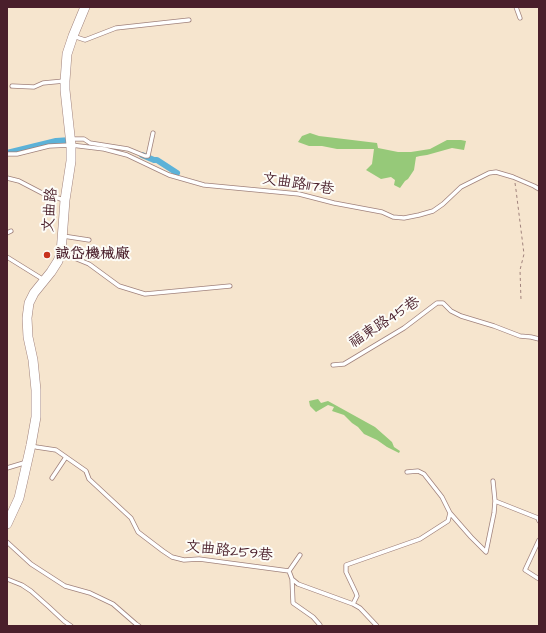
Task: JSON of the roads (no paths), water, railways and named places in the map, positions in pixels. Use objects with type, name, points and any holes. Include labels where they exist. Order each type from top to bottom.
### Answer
[{"type":"street","name":"文曲路","points":[[7,524],[19,498],[28,462],[36,417],[36,390],[33,360],[28,337],[27,318],[29,303],[34,293],[58,261],[61,253],[65,200],[71,161],[65,80],[67,54],[72,36],[85,7]]},
{"type":"lane","points":[[516,7],[520,18]]},
{"type":"lane","points":[[72,36],[85,40],[116,28],[189,20]]},
{"type":"lane","points":[[12,86],[34,87],[65,80]]},
{"type":"lane","points":[[7,154],[17,154],[84,139],[90,143],[128,149],[148,156],[153,133]]},
{"type":"lane","name":"文曲路117巷","points":[[70,142],[127,155],[169,175],[204,185],[299,194],[334,203],[382,212],[393,217],[412,217],[433,211],[461,187],[489,173],[496,172],[513,177],[539,189]]},
{"type":"lane","points":[[7,178],[19,181],[42,193],[65,200]]},
{"type":"lane","points":[[63,236],[89,240]]},
{"type":"lane","points":[[61,253],[89,264],[120,286],[145,294],[230,286]]},
{"type":"lane","points":[[7,257],[45,280]]},
{"type":"lane","name":"福東路45巷","points":[[333,365],[344,364],[404,328],[437,303],[443,304],[451,311],[461,316],[520,336],[539,339]]},
{"type":"lane","name":"文曲路259巷","points":[[31,445],[56,450],[86,471],[89,479],[131,518],[138,532],[172,557],[184,560],[198,559],[289,571],[292,579],[293,603],[313,617],[320,625]]},
{"type":"lane","points":[[52,478],[66,457]]},
{"type":"lane","points":[[7,468],[28,462]]},
{"type":"lane","points":[[407,472],[418,470],[424,474],[442,497],[450,513],[486,552],[494,513],[495,501],[493,481]]},
{"type":"lane","points":[[495,501],[539,519]]},
{"type":"lane","points":[[353,604],[357,596],[346,572],[346,565],[420,539],[448,521],[450,513]]},
{"type":"lane","points":[[539,540],[525,570],[539,579]]},
{"type":"lane","points":[[7,542],[30,564],[65,586],[90,593],[113,604],[139,626]]},
{"type":"lane","points":[[289,571],[300,555]]},
{"type":"lane","points":[[7,579],[22,585],[70,626]]},
{"type":"lane","points":[[292,579],[298,584],[353,604],[360,608],[377,626]]},
{"type":"waterway","points":[[7,153],[56,141],[71,140]]},
{"type":"waterway","points":[[142,155],[157,160],[177,173]]},
{"type":"place","name":"誠岱機械廠","points":[[47,255]]}]
